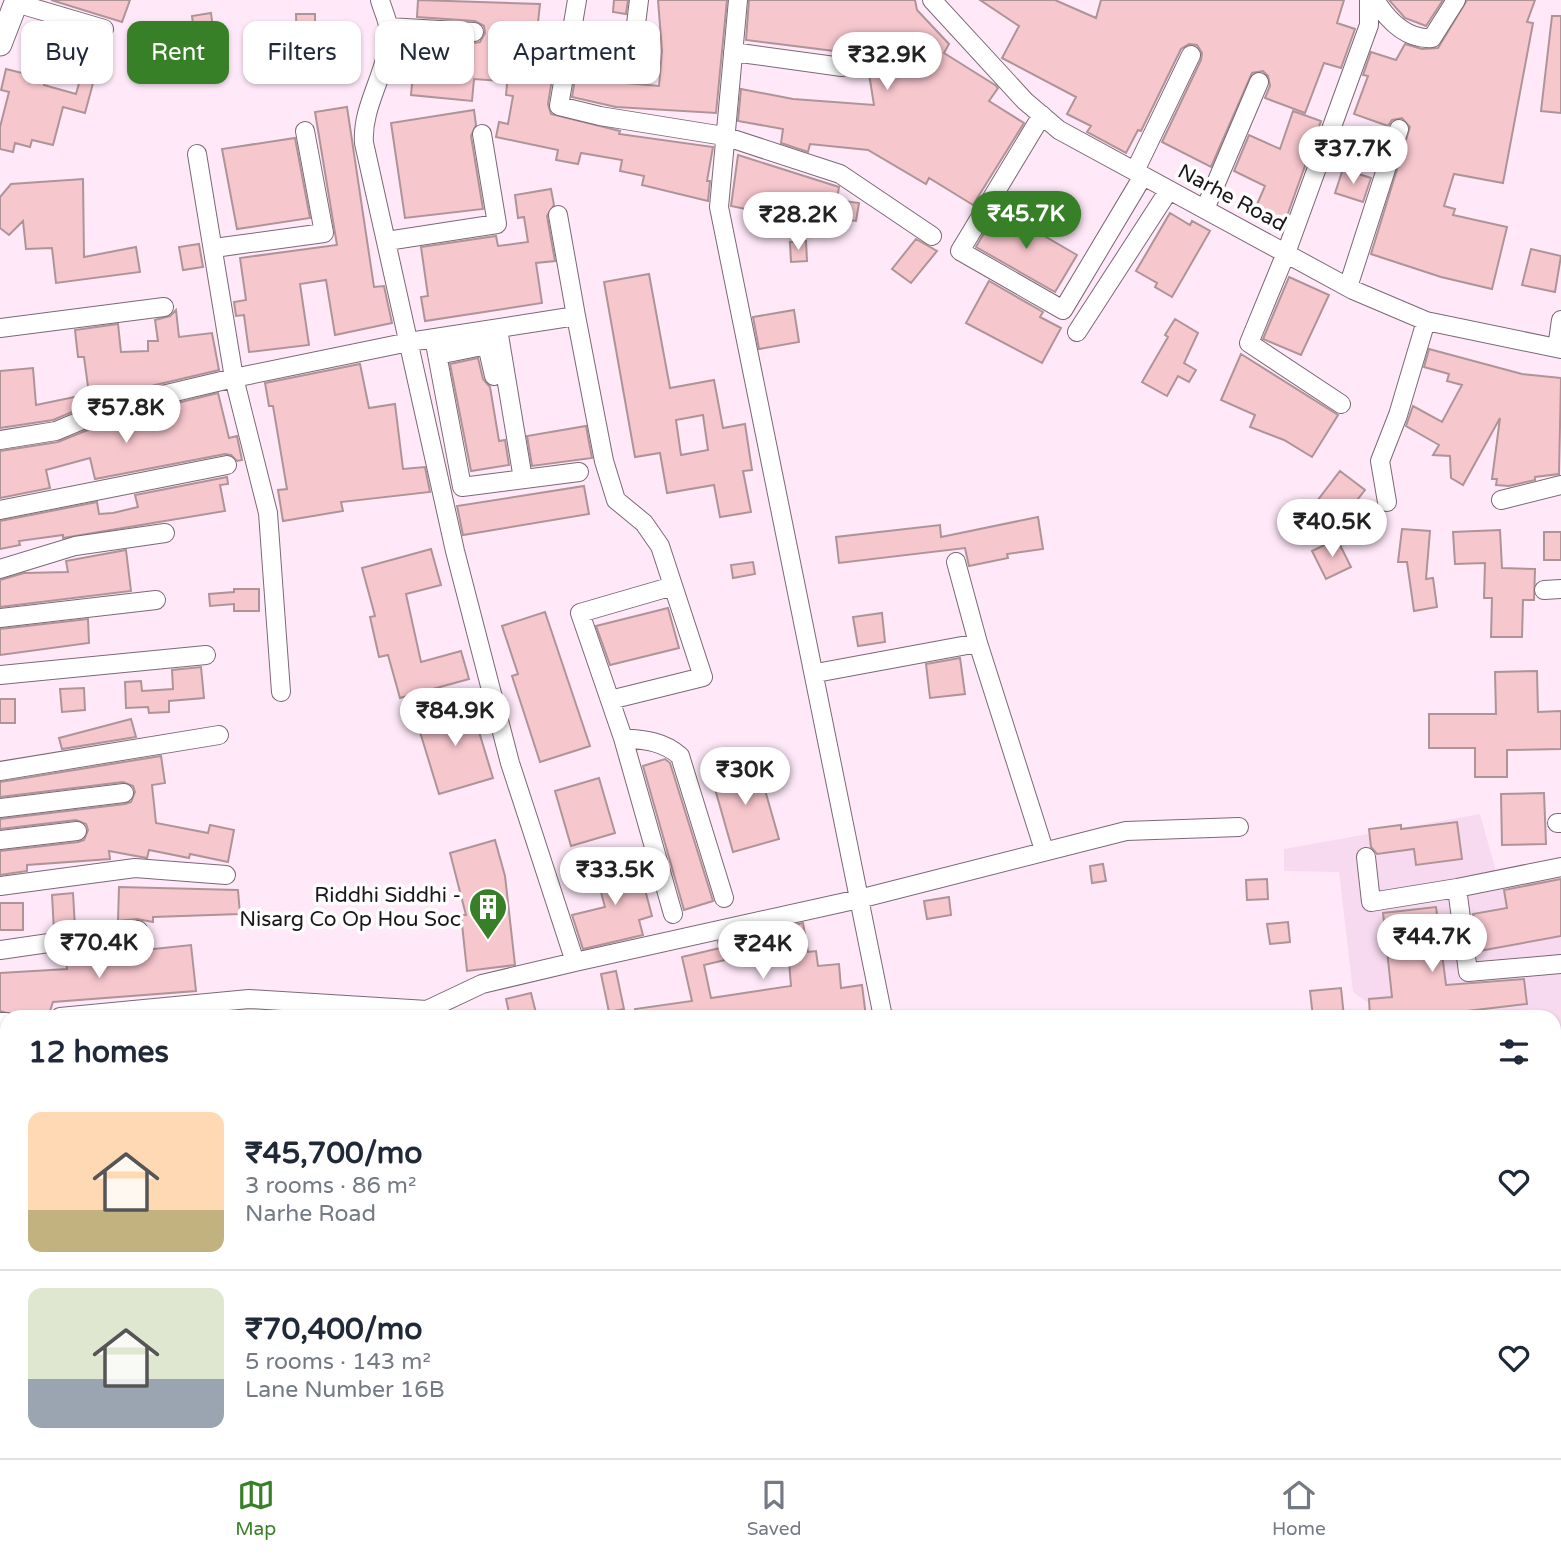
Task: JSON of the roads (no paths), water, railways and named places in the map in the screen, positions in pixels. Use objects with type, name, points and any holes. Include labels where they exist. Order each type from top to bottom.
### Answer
[{"type":"main road","points":[[0,44],[16,2]]},
{"type":"street","points":[[380,0],[386,21]]},
{"type":"street","points":[[577,0],[559,106],[600,116],[724,136],[840,174],[932,236]]},
{"type":"street","points":[[636,21],[639,0]]},
{"type":"street","points":[[738,0],[719,207],[816,673],[882,1010]]},
{"type":"street","name":"Narhe Road","points":[[932,0],[1059,130],[1348,287],[1426,321],[1559,349]]},
{"type":"street","points":[[1372,0],[1391,23],[1424,39],[1432,38],[1456,0]]},
{"type":"street","points":[[1341,404],[1249,343],[1286,253],[1369,25],[1372,0]]},
{"type":"street","points":[[16,2],[77,21]]},
{"type":"street","points":[[733,52],[842,67]]},
{"type":"street","points":[[1042,115],[960,251],[1063,310],[1139,174],[1191,55]]},
{"type":"street","points":[[1205,209],[1259,82]]},
{"type":"street","points":[[376,84],[365,113],[363,128],[455,551],[510,763],[575,962]]},
{"type":"street","points":[[1348,287],[1399,129]]},
{"type":"street","points":[[214,248],[324,233],[305,131]]},
{"type":"street","points":[[387,241],[497,224],[482,134]]},
{"type":"street","points":[[197,154],[234,379],[268,513],[281,692]]},
{"type":"street","points":[[1077,332],[1169,190]]},
{"type":"street","points":[[558,215],[604,461],[616,500],[644,523],[660,546],[703,677],[610,700]]},
{"type":"street","points":[[0,328],[164,307]]},
{"type":"street","points":[[436,346],[498,328],[576,316]]},
{"type":"street","points":[[1559,349],[1561,320]]},
{"type":"street","points":[[1387,502],[1380,461],[1398,415],[1426,321]]},
{"type":"street","points":[[498,328],[523,480]]},
{"type":"street","points":[[0,440],[56,431],[116,406],[409,342],[436,346],[487,345],[494,376]]},
{"type":"street","points":[[436,346],[462,487],[579,472]]},
{"type":"street","points":[[0,510],[227,465]]},
{"type":"street","points":[[1501,500],[1561,485]]},
{"type":"street","points":[[0,569],[75,547],[164,533]]},
{"type":"street","points":[[956,562],[978,643],[1044,849]]},
{"type":"street","points":[[673,586],[580,613],[623,738],[673,914]]},
{"type":"street","points":[[0,618],[156,600]]},
{"type":"street","points":[[816,673],[978,643]]},
{"type":"street","points":[[0,675],[206,655]]},
{"type":"street","points":[[0,771],[219,735]]},
{"type":"street","points":[[623,738],[654,741],[680,756],[724,898]]},
{"type":"street","points":[[0,808],[124,793]]},
{"type":"street","points":[[134,1010],[249,999],[427,1010],[482,984],[859,900],[1044,849],[1126,831],[1239,827]]},
{"type":"street","points":[[0,840],[77,831]]},
{"type":"street","points":[[1366,857],[1371,902],[1561,867]]},
{"type":"street","points":[[0,886],[135,868],[226,875]]},
{"type":"street","points":[[1457,888],[1468,972],[1561,964]]},
{"type":"street","points":[[0,950],[138,930]]},
{"type":"place","name":"Riddhi Siddhi - Nisarg Co Op Hou Soc","points":[[488,941]]}]
